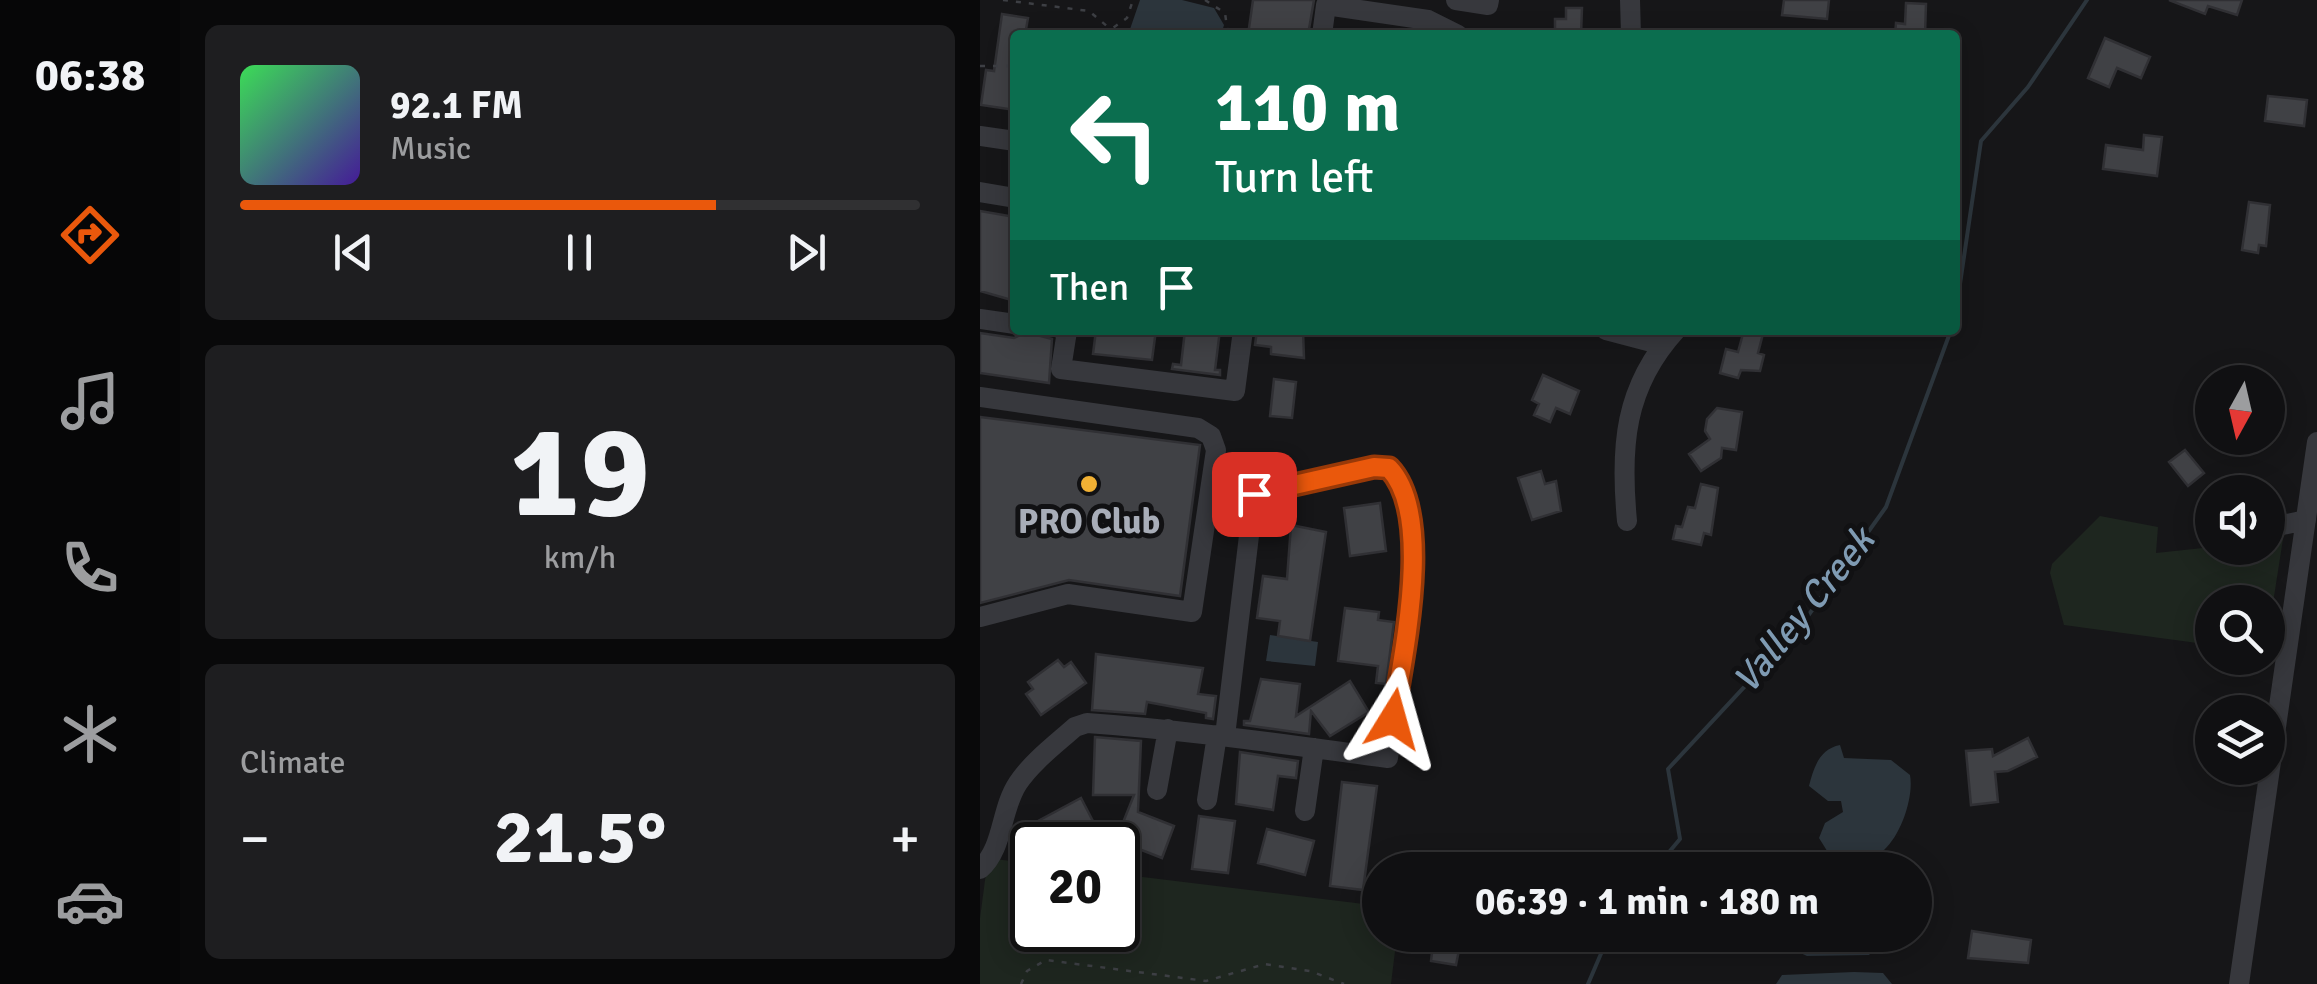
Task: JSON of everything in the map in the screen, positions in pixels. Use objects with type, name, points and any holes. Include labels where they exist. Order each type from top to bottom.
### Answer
[{"type":"street","points":[[1456,0],[1488,2]]},
{"type":"street","points":[[1630,0],[1632,30]]},
{"type":"street","points":[[1323,30],[1326,4],[1428,20],[1448,30]]},
{"type":"street","points":[[980,136],[1010,141]]},
{"type":"street","points":[[980,192],[1010,197]]},
{"type":"street","points":[[980,320],[1010,323]]},
{"type":"street","points":[[1066,335],[1061,369],[1235,391],[1242,335]]},
{"type":"street","points":[[1627,521],[1622,476],[1627,416],[1638,385],[1670,337]]},
{"type":"street","points":[[980,396],[1198,428],[1211,436],[1216,450],[1192,612],[1068,594],[980,617]]},
{"type":"street","points":[[2239,984],[2317,442]]},
{"type":"street","points":[[980,869],[996,851],[988,844],[1017,784],[1075,727],[1087,722],[1168,728],[1221,736],[1388,758],[1416,562],[1403,490],[1389,468],[1374,467],[1254,494],[1221,736],[1207,800]]},
{"type":"street","points":[[2285,524],[2306,520]]},
{"type":"street","points":[[1157,790],[1168,728]]},
{"type":"street","points":[[1305,811],[1314,748]]},
{"type":"path","points":[[1003,0],[1052,3],[1095,13],[1108,28],[1128,18],[1133,0]]},
{"type":"path","points":[[1205,0],[1225,13],[1227,30]]},
{"type":"path","points":[[980,66],[1010,66]]},
{"type":"path","points":[[1021,984],[1034,965],[1052,960],[1206,981],[1265,964],[1310,971],[1344,984]]},
{"type":"shaded area","points":[[1140,0],[1182,0],[1214,8],[1224,25],[1222,30],[1130,30]]},
{"type":"shaded area","points":[[2100,516],[2158,527],[2156,553],[2195,549],[2195,565],[2279,565],[2276,585],[2195,585],[2195,643],[2064,625],[2050,573],[2052,564]]},
{"type":"shaded area","points":[[1270,635],[1318,642],[1315,666],[1266,661]]},
{"type":"shaded area","points":[[1840,745],[1844,758],[1891,760],[1910,775],[1905,815],[1884,850],[1828,852],[1819,838],[1825,823],[1843,812],[1841,801],[1828,801],[1809,786],[1827,750]]},
{"type":"shaded area","points":[[988,858],[1010,861],[1010,952],[1140,952],[1140,877],[1362,904],[1362,952],[1395,952],[1391,984],[980,984],[980,918]]},
{"type":"shaded area","points":[[1798,952],[1872,952],[1869,955],[1807,956]]},
{"type":"shaded area","points":[[1883,973],[1892,984],[1776,984],[1782,975]]},
{"type":"building","points":[[1253,0],[1314,0],[1309,30],[1249,30]]},
{"type":"building","points":[[1784,0],[1829,0],[1827,19],[1782,15]]},
{"type":"building","points":[[2169,0],[2242,0],[2237,15],[2208,6],[2205,14]]},
{"type":"building","points":[[1906,3],[1926,4],[1925,30],[1895,30],[1896,23],[1905,24]]},
{"type":"building","points":[[1566,8],[1582,8],[1581,30],[1555,30],[1555,19],[1566,19]]},
{"type":"building","points":[[1002,14],[1028,18],[1026,30],[1010,30],[1010,109],[981,105],[986,70],[994,71]]},
{"type":"building","points":[[2105,38],[2150,57],[2141,78],[2117,68],[2109,87],[2088,78]]},
{"type":"building","points":[[2268,96],[2307,100],[2304,126],[2265,121]]},
{"type":"building","points":[[2144,135],[2162,137],[2157,176],[2103,169],[2106,145],[2143,150]]},
{"type":"building","points":[[2249,202],[2270,205],[2266,246],[2259,245],[2258,253],[2242,250]]},
{"type":"building","points":[[980,211],[1010,216],[1010,300],[980,291]]},
{"type":"building","points":[[980,333],[1014,338],[1037,335],[1052,339],[1049,383],[980,373]]},
{"type":"building","points":[[1095,335],[1155,335],[1152,360],[1093,354]]},
{"type":"building","points":[[1184,335],[1219,335],[1215,370],[1220,370],[1220,375],[1172,369],[1173,364],[1181,365]]},
{"type":"building","points":[[1256,335],[1303,335],[1304,358],[1271,354],[1271,347],[1255,345]]},
{"type":"building","points":[[1743,335],[1763,335],[1758,353],[1764,355],[1760,371],[1741,370],[1738,378],[1720,373],[1726,349],[1738,352]]},
{"type":"building","points":[[1543,375],[1579,391],[1570,414],[1556,408],[1550,422],[1534,415],[1539,404],[1532,400]]},
{"type":"building","points":[[1274,379],[1296,382],[1292,418],[1270,416]]},
{"type":"building","points":[[1717,408],[1742,412],[1736,450],[1722,448],[1721,458],[1701,471],[1689,454],[1710,439],[1705,431],[1707,419]]},
{"type":"building","name":"PRO Club","points":[[980,417],[1200,445],[1180,596],[1069,580],[980,603]]},
{"type":"building","points":[[2185,450],[2204,473],[2195,475],[2188,486],[2169,462]]},
{"type":"building","points":[[1541,471],[1545,484],[1556,481],[1561,511],[1532,520],[1518,478]]},
{"type":"building","points":[[1701,484],[1718,488],[1711,535],[1704,533],[1701,545],[1673,539],[1676,526],[1682,527],[1688,507],[1695,508]]},
{"type":"building","points":[[1380,503],[1386,551],[1350,556],[1344,508]]},
{"type":"building","points":[[1291,525],[1326,532],[1310,641],[1278,636],[1280,621],[1257,618],[1263,576],[1287,579]]},
{"type":"building","points":[[1345,608],[1379,612],[1378,620],[1394,622],[1386,684],[1376,683],[1378,666],[1338,661]]},
{"type":"building","points":[[1096,654],[1203,668],[1198,694],[1216,696],[1213,719],[1206,718],[1206,713],[1147,702],[1145,714],[1092,710]]},
{"type":"building","points":[[1058,660],[1064,667],[1071,662],[1086,683],[1041,715],[1026,694],[1033,689],[1028,682]]},
{"type":"building","points":[[1261,679],[1300,684],[1296,716],[1350,681],[1369,712],[1330,736],[1311,711],[1309,734],[1244,725],[1244,721],[1250,721]]},
{"type":"building","points":[[1095,737],[1141,741],[1138,812],[1174,826],[1162,858],[1140,849],[1140,822],[1123,822],[1134,795],[1093,795]]},
{"type":"building","points":[[2028,738],[2037,757],[2008,771],[1995,772],[1998,802],[1971,805],[1966,751],[1992,749],[1993,756]]},
{"type":"building","points":[[1240,752],[1298,761],[1296,778],[1278,776],[1273,810],[1236,804]]},
{"type":"building","points":[[1342,782],[1377,786],[1368,852],[1362,852],[1362,890],[1330,886]]},
{"type":"building","points":[[1081,798],[1093,822],[1038,822]]},
{"type":"building","points":[[1199,816],[1235,821],[1228,873],[1192,869]]},
{"type":"building","points":[[1267,829],[1314,841],[1305,875],[1258,863]]},
{"type":"building","points":[[1972,931],[2031,940],[2028,963],[1968,958]]},
{"type":"building","points":[[1432,952],[1459,952],[1456,965],[1431,961]]},
{"type":"waterway","name":"Valley Creek","points":[[1960,284],[1981,141],[2028,87],[2087,0]]},
{"type":"waterway","name":"Valley Creek","points":[[1669,852],[1680,839],[1668,769],[1800,627],[1886,507],[1949,335]]},
{"type":"waterway","name":"Valley Creek","points":[[1588,984],[1602,952]]},
{"type":"place","name":"PRO Club","points":[[1089,484]]},
{"type":"route","points":[[1254,494],[1374,467],[1389,468],[1396,476],[1403,490],[1416,562],[1393,719]]}]
